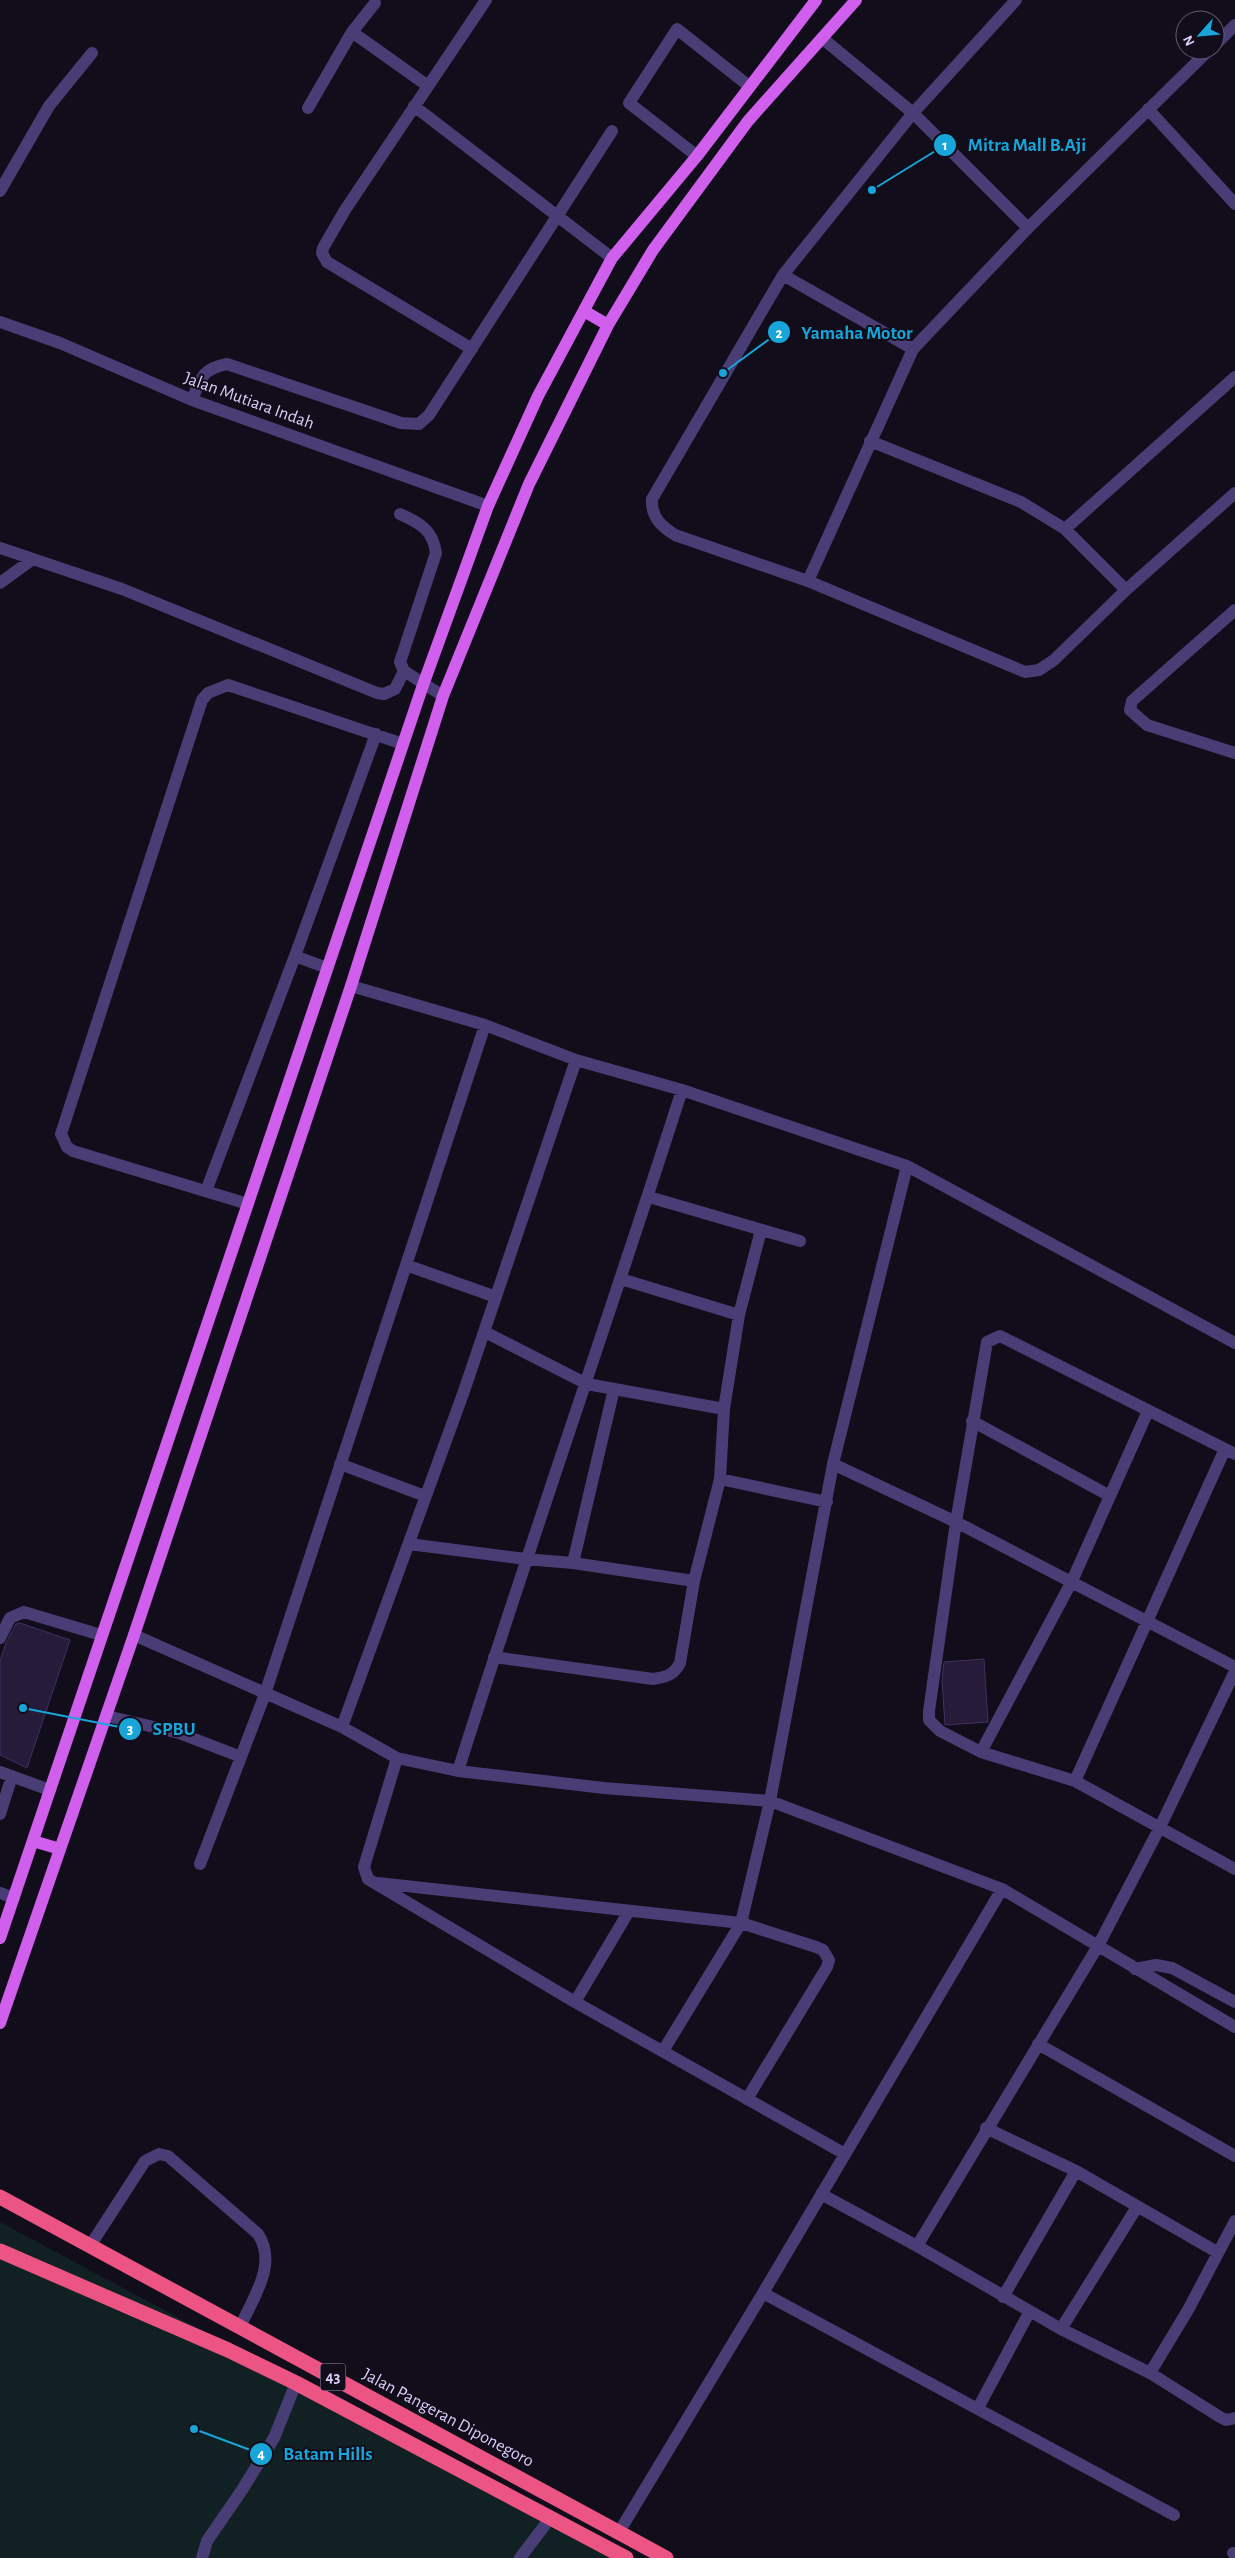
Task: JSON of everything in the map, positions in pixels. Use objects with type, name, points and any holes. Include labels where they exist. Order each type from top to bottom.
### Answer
[{"type":"highway","name":"Jalan Pangeran Diponegoro","points":[[0,2197],[666,2558]]},
{"type":"highway","name":"43","points":[[0,2251],[228,2350],[296,2383],[626,2558]]},
{"type":"main road","points":[[0,1938],[422,685],[488,506],[538,396],[612,258],[697,156],[816,0]]},
{"type":"main road","points":[[0,2023],[107,1716],[351,986],[443,696],[529,484],[608,325],[653,250],[748,121],[856,0]]},
{"type":"main road","points":[[584,312],[608,325]]},
{"type":"main road","points":[[33,1842],[60,1850]]},
{"type":"street","points":[[472,349],[327,262],[322,253],[345,210],[486,0]]},
{"type":"street","points":[[1016,0],[913,113],[783,275],[652,499],[651,510],[663,527],[675,535],[808,581],[1025,672],[1039,670],[1054,660],[1126,590],[1235,493]]},
{"type":"street","points":[[308,108],[352,32],[375,3]]},
{"type":"street","points":[[1225,35],[1235,25]]},
{"type":"street","points":[[697,156],[629,103],[677,29],[749,86]]},
{"type":"street","points":[[352,32],[428,86]]},
{"type":"street","points":[[822,38],[913,113],[1028,228]]},
{"type":"street","points":[[0,191],[49,106],[92,53]]},
{"type":"street","points":[[808,581],[870,440],[913,349],[1028,228],[1199,60]]},
{"type":"street","points":[[414,106],[612,258]]},
{"type":"street","points":[[1148,109],[1235,204]]},
{"type":"street","points":[[192,400],[202,376],[212,367],[227,364],[401,423],[415,425],[429,415],[612,131]]},
{"type":"street","points":[[783,275],[913,349]]},
{"type":"street","name":"Jalan Mutiara Indah","points":[[0,322],[60,343],[192,400],[488,506]]},
{"type":"street","points":[[1065,529],[1235,377]]},
{"type":"street","points":[[870,440],[1021,502],[1065,529],[1126,590]]},
{"type":"street","points":[[400,514],[426,528],[432,536],[436,553],[400,662],[404,671],[422,685],[443,696]]},
{"type":"street","points":[[0,548],[122,589],[377,692],[384,694],[395,689],[404,671]]},
{"type":"street","points":[[0,582],[33,559]]},
{"type":"street","points":[[1235,610],[1132,701],[1130,710],[1147,725],[1235,753]]},
{"type":"street","points":[[248,1204],[73,1151],[67,1147],[61,1134],[202,700],[208,693],[228,685],[403,744]]},
{"type":"street","points":[[206,1191],[296,956],[376,734]]},
{"type":"street","points":[[296,956],[328,968]]},
{"type":"street","points":[[351,986],[485,1025],[576,1060],[682,1090],[907,1166],[1235,1344]]},
{"type":"street","points":[[200,1864],[264,1694],[485,1025]]},
{"type":"street","points":[[342,1727],[485,1332],[576,1060]]},
{"type":"street","points":[[458,1770],[525,1560],[587,1384],[682,1090]]},
{"type":"street","points":[[663,2051],[741,1923],[770,1801],[833,1464],[907,1166]]},
{"type":"street","points":[[648,1197],[800,1241]]},
{"type":"street","points":[[494,1657],[653,1679],[667,1677],[676,1671],[680,1663],[694,1581],[720,1480],[724,1408],[739,1315],[761,1230]]},
{"type":"street","points":[[406,1265],[496,1297]]},
{"type":"street","points":[[621,1279],[739,1315]]},
{"type":"street","points":[[485,1332],[587,1384],[724,1408]]},
{"type":"street","points":[[1075,1781],[1230,1451],[1000,1336],[987,1342],[984,1348],[956,1522],[929,1720],[940,1731],[981,1752],[1075,1781],[1235,1869]]},
{"type":"street","points":[[573,1563],[614,1389]]},
{"type":"street","points":[[981,1752],[1072,1581],[1148,1411]]},
{"type":"street","points":[[972,1421],[1110,1496]]},
{"type":"street","points":[[340,1464],[425,1496]]},
{"type":"street","points":[[833,1464],[956,1522],[1072,1581],[1235,1669],[1160,1827],[1098,1946],[986,2128],[917,2246]]},
{"type":"street","points":[[720,1480],[827,1502]]},
{"type":"street","points":[[409,1544],[525,1560],[573,1563],[694,1581]]},
{"type":"street","points":[[0,1638],[10,1618],[24,1612],[101,1635]]},
{"type":"street","points":[[134,1636],[342,1727],[397,1758],[458,1770],[604,1788],[770,1801],[1002,1889],[1134,1969],[1235,2026]]},
{"type":"street","points":[[107,1716],[179,1733],[241,1757]]},
{"type":"street","points":[[397,1758],[364,1867],[364,1873],[373,1883],[575,2002],[845,2154]]},
{"type":"street","points":[[0,1814],[6,1774],[50,1790]]},
{"type":"street","points":[[373,1883],[741,1923],[823,1950],[829,1960],[827,1967],[747,2099]]},
{"type":"street","points":[[619,2532],[1002,1889]]},
{"type":"street","points":[[0,1893],[14,1898]]},
{"type":"street","points":[[575,2002],[630,1911]]},
{"type":"street","points":[[1134,1969],[1156,1965],[1172,1968],[1235,2002]]},
{"type":"street","points":[[1038,2044],[1235,2156]]},
{"type":"street","points":[[986,2128],[1076,2171],[1217,2252]]},
{"type":"street","points":[[90,2246],[145,2161],[159,2154],[168,2156],[258,2234],[265,2245],[267,2258],[262,2278],[240,2327]]},
{"type":"street","points":[[1003,2297],[1076,2171]]},
{"type":"street","points":[[821,2194],[917,2246],[1061,2329],[1150,2373],[1220,2417],[1226,2420],[1235,2418]]},
{"type":"street","points":[[1061,2329],[1137,2207]]},
{"type":"street","points":[[1150,2373],[1188,2310],[1235,2221]]},
{"type":"street","points":[[763,2293],[1174,2515]]},
{"type":"street","points":[[978,2408],[1030,2311]]},
{"type":"street","points":[[202,2558],[207,2541],[274,2438],[296,2383]]},
{"type":"street","points":[[520,2558],[551,2517]]},
{"type":"shaded area","points":[[0,2222],[626,2558],[0,2558]]},
{"type":"building","points":[[20,1623],[70,1640],[27,1768],[0,1755],[0,1661],[6,1643],[16,1624]]},
{"type":"building","points":[[984,1659],[988,1722],[945,1725],[942,1680],[944,1662]]},
{"type":"place","name":"Mitra Mall B.Aji","points":[[872,190]]},
{"type":"place","name":"Yamaha Motor","points":[[723,373]]},
{"type":"place","name":"SPBU","points":[[23,1708]]},
{"type":"place","name":"Batam Hills","points":[[194,2429]]}]
